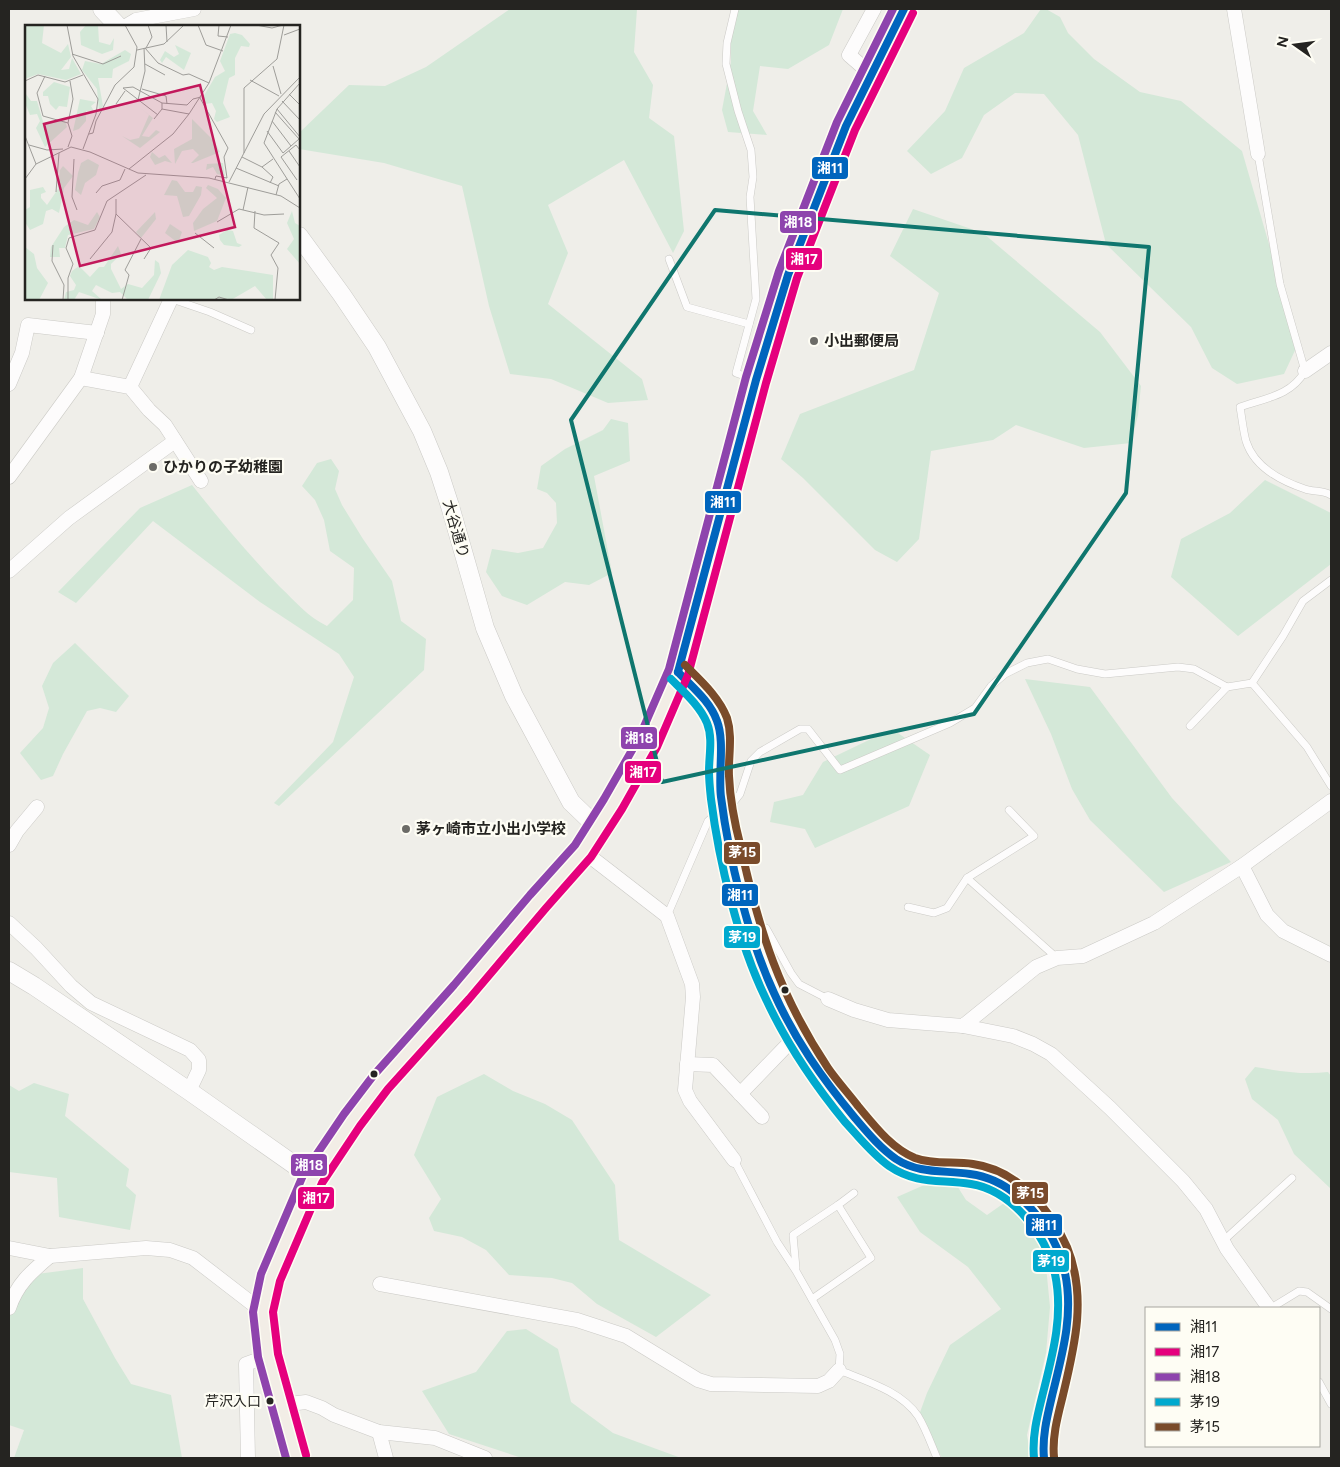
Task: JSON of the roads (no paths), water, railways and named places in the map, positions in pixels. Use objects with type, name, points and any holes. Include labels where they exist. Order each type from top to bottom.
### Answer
[{"type":"main road","points":[[296,1458],[268,1356],[263,1312],[270,1278],[313,1178],[352,1120],[380,1083],[462,992],[538,901],[583,851],[648,742],[678,672],[756,380],[788,275],[846,126],[904,9]]},
{"type":"main road","points":[[678,672],[707,704],[717,720],[720,736],[719,778],[722,808],[748,922],[767,978],[796,1036],[822,1077],[878,1145],[894,1158],[912,1168],[927,1172],[975,1174],[994,1179],[1010,1189],[1027,1204],[1046,1227],[1058,1252],[1067,1280],[1069,1304],[1067,1331],[1043,1438],[1044,1458]]},
{"type":"street","points":[[114,22],[136,20],[194,9]]},
{"type":"street","points":[[872,75],[849,55],[874,9]]},
{"type":"street","points":[[1234,9],[1258,154]]},
{"type":"street","name":"大谷通り","points":[[300,237],[378,347],[422,431],[439,472],[450,506],[485,628],[511,689],[571,802],[598,828]]},
{"type":"street","points":[[9,477],[80,378],[103,314],[103,300]]},
{"type":"street","points":[[130,387],[171,300]]},
{"type":"street","points":[[9,384],[22,353],[28,326],[97,333]]},
{"type":"street","points":[[1305,371],[1331,353]]},
{"type":"street","points":[[80,378],[130,387],[149,410],[165,425],[201,481]]},
{"type":"street","points":[[9,571],[69,518],[176,441]]},
{"type":"street","points":[[963,1026],[1036,967],[1057,958],[1082,956],[1154,923],[1242,866],[1331,801]]},
{"type":"street","points":[[9,845],[16,831],[37,807]]},
{"type":"street","points":[[583,851],[667,916],[692,984],[693,997],[685,1090],[690,1101],[734,1160]]},
{"type":"street","points":[[1242,866],[1267,915],[1282,932],[1331,955]]},
{"type":"street","points":[[9,924],[36,948],[71,986],[91,1003],[190,1050],[199,1060],[199,1070],[189,1091]]},
{"type":"street","points":[[9,971],[189,1091],[313,1178]]},
{"type":"street","points":[[828,999],[854,1010],[888,1020],[963,1026],[1014,1036],[1051,1054],[1110,1108],[1183,1181],[1206,1209],[1222,1242],[1269,1307]]},
{"type":"street","points":[[740,1094],[796,1036]]},
{"type":"street","points":[[687,1064],[713,1065],[762,1118]]},
{"type":"street","points":[[9,1248],[50,1256],[146,1248],[170,1250],[193,1258],[263,1312]]},
{"type":"street","points":[[9,1308],[13,1295],[29,1273],[50,1256]]},
{"type":"street","points":[[380,1284],[577,1320],[626,1336],[698,1380],[711,1384],[818,1386],[829,1381],[839,1370]]},
{"type":"street","points":[[248,1458],[246,1364],[268,1356]]},
{"type":"street","points":[[281,1405],[306,1402],[379,1432],[435,1438],[486,1458]]},
{"type":"street","points":[[379,1432],[386,1458]]},
{"type":"lane","points":[[735,9],[727,43],[726,64],[738,111],[751,150],[753,177],[750,197],[756,299],[736,373],[756,380]]},
{"type":"lane","points":[[1258,154],[1280,284],[1305,371],[1299,381],[1286,392],[1240,407],[1247,442],[1258,464],[1278,477],[1306,490],[1327,492],[1331,495]]},
{"type":"lane","points":[[669,259],[687,307],[749,324]]},
{"type":"lane","points":[[174,300],[210,312],[251,330]]},
{"type":"lane","points":[[667,916],[708,821],[722,808],[732,804],[740,794],[751,761],[760,752],[800,729],[808,729],[840,770],[950,723],[975,708],[991,686],[1005,674],[1027,663],[1048,659],[1077,669],[1105,674],[1178,667],[1194,669],[1226,687],[1252,683],[1283,636],[1303,601],[1331,580]]},
{"type":"lane","points":[[1252,683],[1307,747],[1331,786]]},
{"type":"lane","points":[[1190,726],[1226,687]]},
{"type":"lane","points":[[908,907],[934,913],[947,908],[967,878],[1034,836],[1009,810]]},
{"type":"lane","points":[[967,878],[1057,958]]},
{"type":"lane","points":[[748,922],[766,928],[799,984],[828,999]]},
{"type":"lane","points":[[734,1160],[777,1242],[796,1271],[835,1340],[840,1354],[839,1370],[878,1385],[899,1398],[917,1414],[927,1432],[937,1458]]},
{"type":"lane","points":[[1222,1242],[1292,1178]]},
{"type":"lane","points":[[796,1271],[793,1234],[854,1193]]},
{"type":"lane","points":[[812,1299],[871,1258],[838,1205]]},
{"type":"lane","points":[[1272,1307],[1299,1291],[1306,1292],[1331,1309]]},
{"type":"lane","points":[[1320,1384],[1331,1404]]},
{"type":"place","name":"小出郵便局","points":[[814,341]]},
{"type":"place","name":"ひかりの子幼稚園","points":[[153,467]]},
{"type":"place","name":"茅ヶ崎市立小出小学校","points":[[406,829]]},
{"type":"place","name":"芹沢入口","points":[[270,1401]]}]
